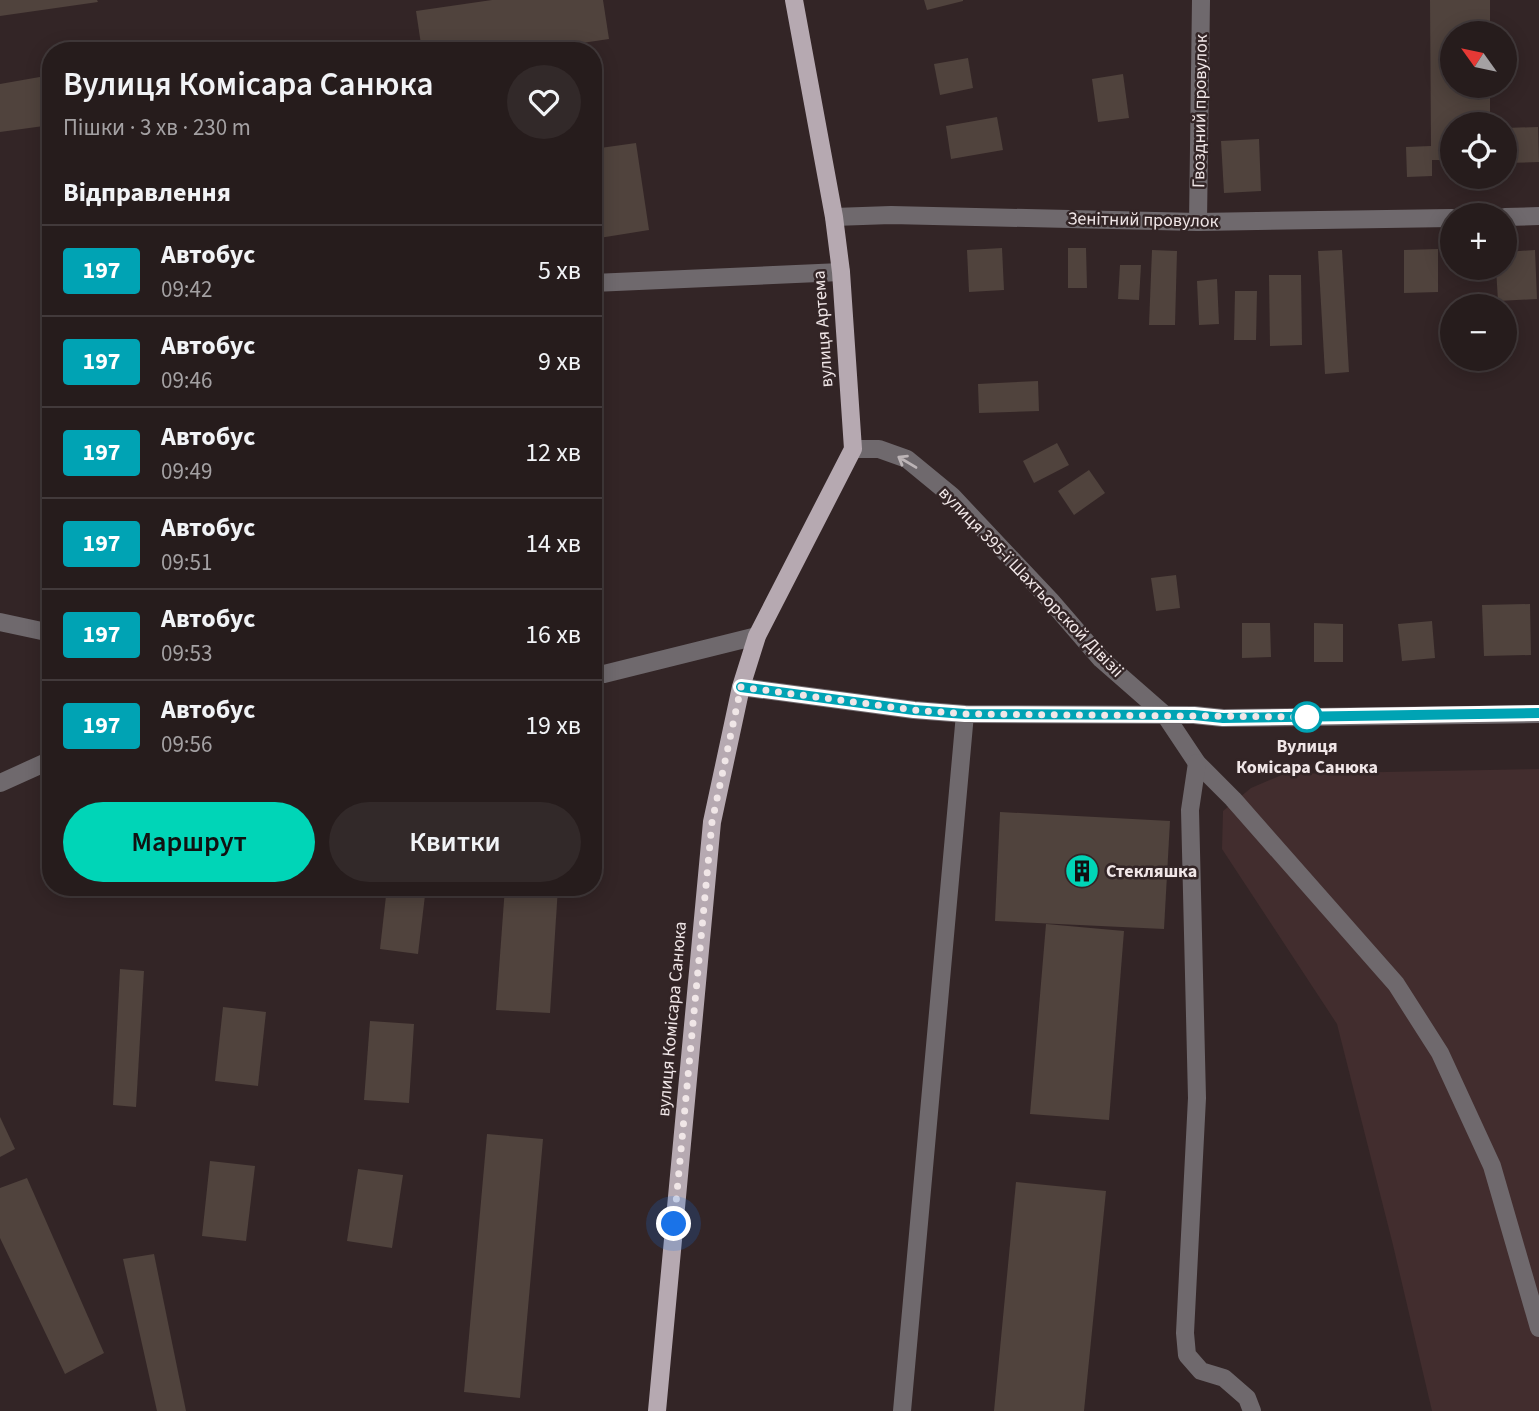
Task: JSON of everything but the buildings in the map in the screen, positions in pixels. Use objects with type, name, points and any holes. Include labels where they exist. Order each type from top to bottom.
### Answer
[{"type":"main road","name":"вулиця Артема","points":[[794,0],[834,216],[841,272],[853,449]]},
{"type":"main road","points":[[757,635],[853,449]]},
{"type":"main road","name":"вулиця Комісара Санюка","points":[[657,1411],[712,822],[741,687],[757,635]]},
{"type":"street","name":"Гвоздний провулок","points":[[1198,222],[1202,0]]},
{"type":"street","name":"Зенітний провулок","points":[[834,216],[1198,222],[1440,218]]},
{"type":"street","points":[[1517,217],[1539,216]]},
{"type":"street","points":[[602,283],[841,272]]},
{"type":"street","name":"вулиця 395-ї Шахтьорской Дівізіі","points":[[853,449],[878,449],[907,458],[952,496],[1051,601],[1101,659],[1165,715],[1196,763],[1233,799],[1396,984],[1440,1053],[1492,1166],[1539,1328]]},
{"type":"street","points":[[0,622],[42,631]]},
{"type":"street","points":[[602,674],[757,635]]},
{"type":"street","points":[[741,687],[903,709],[965,714],[1165,715],[1223,718],[1539,713]]},
{"type":"street","points":[[902,1411],[965,714]]},
{"type":"street","points":[[1196,763],[1190,810],[1197,1098],[1185,1333],[1187,1355],[1201,1371],[1224,1378],[1247,1398],[1252,1411]]},
{"type":"street","points":[[0,783],[42,765]]},
{"type":"shaded area","points":[[1539,769],[1539,1411],[1432,1411],[1337,1024],[1222,849],[1223,811],[1251,788],[1284,774]]},
{"type":"bus line","name":"197","points":[[741,687],[914,710],[965,714],[1194,715],[1223,718],[1539,713]]},
{"type":"place","name":"Вулиця Комісара Санюка","points":[[1307,717]]},
{"type":"place","name":"Стекляшка","points":[[1082,871]]},
{"type":"route","points":[[674,1224],[712,822],[741,687],[914,710],[965,714],[1307,717]]}]
